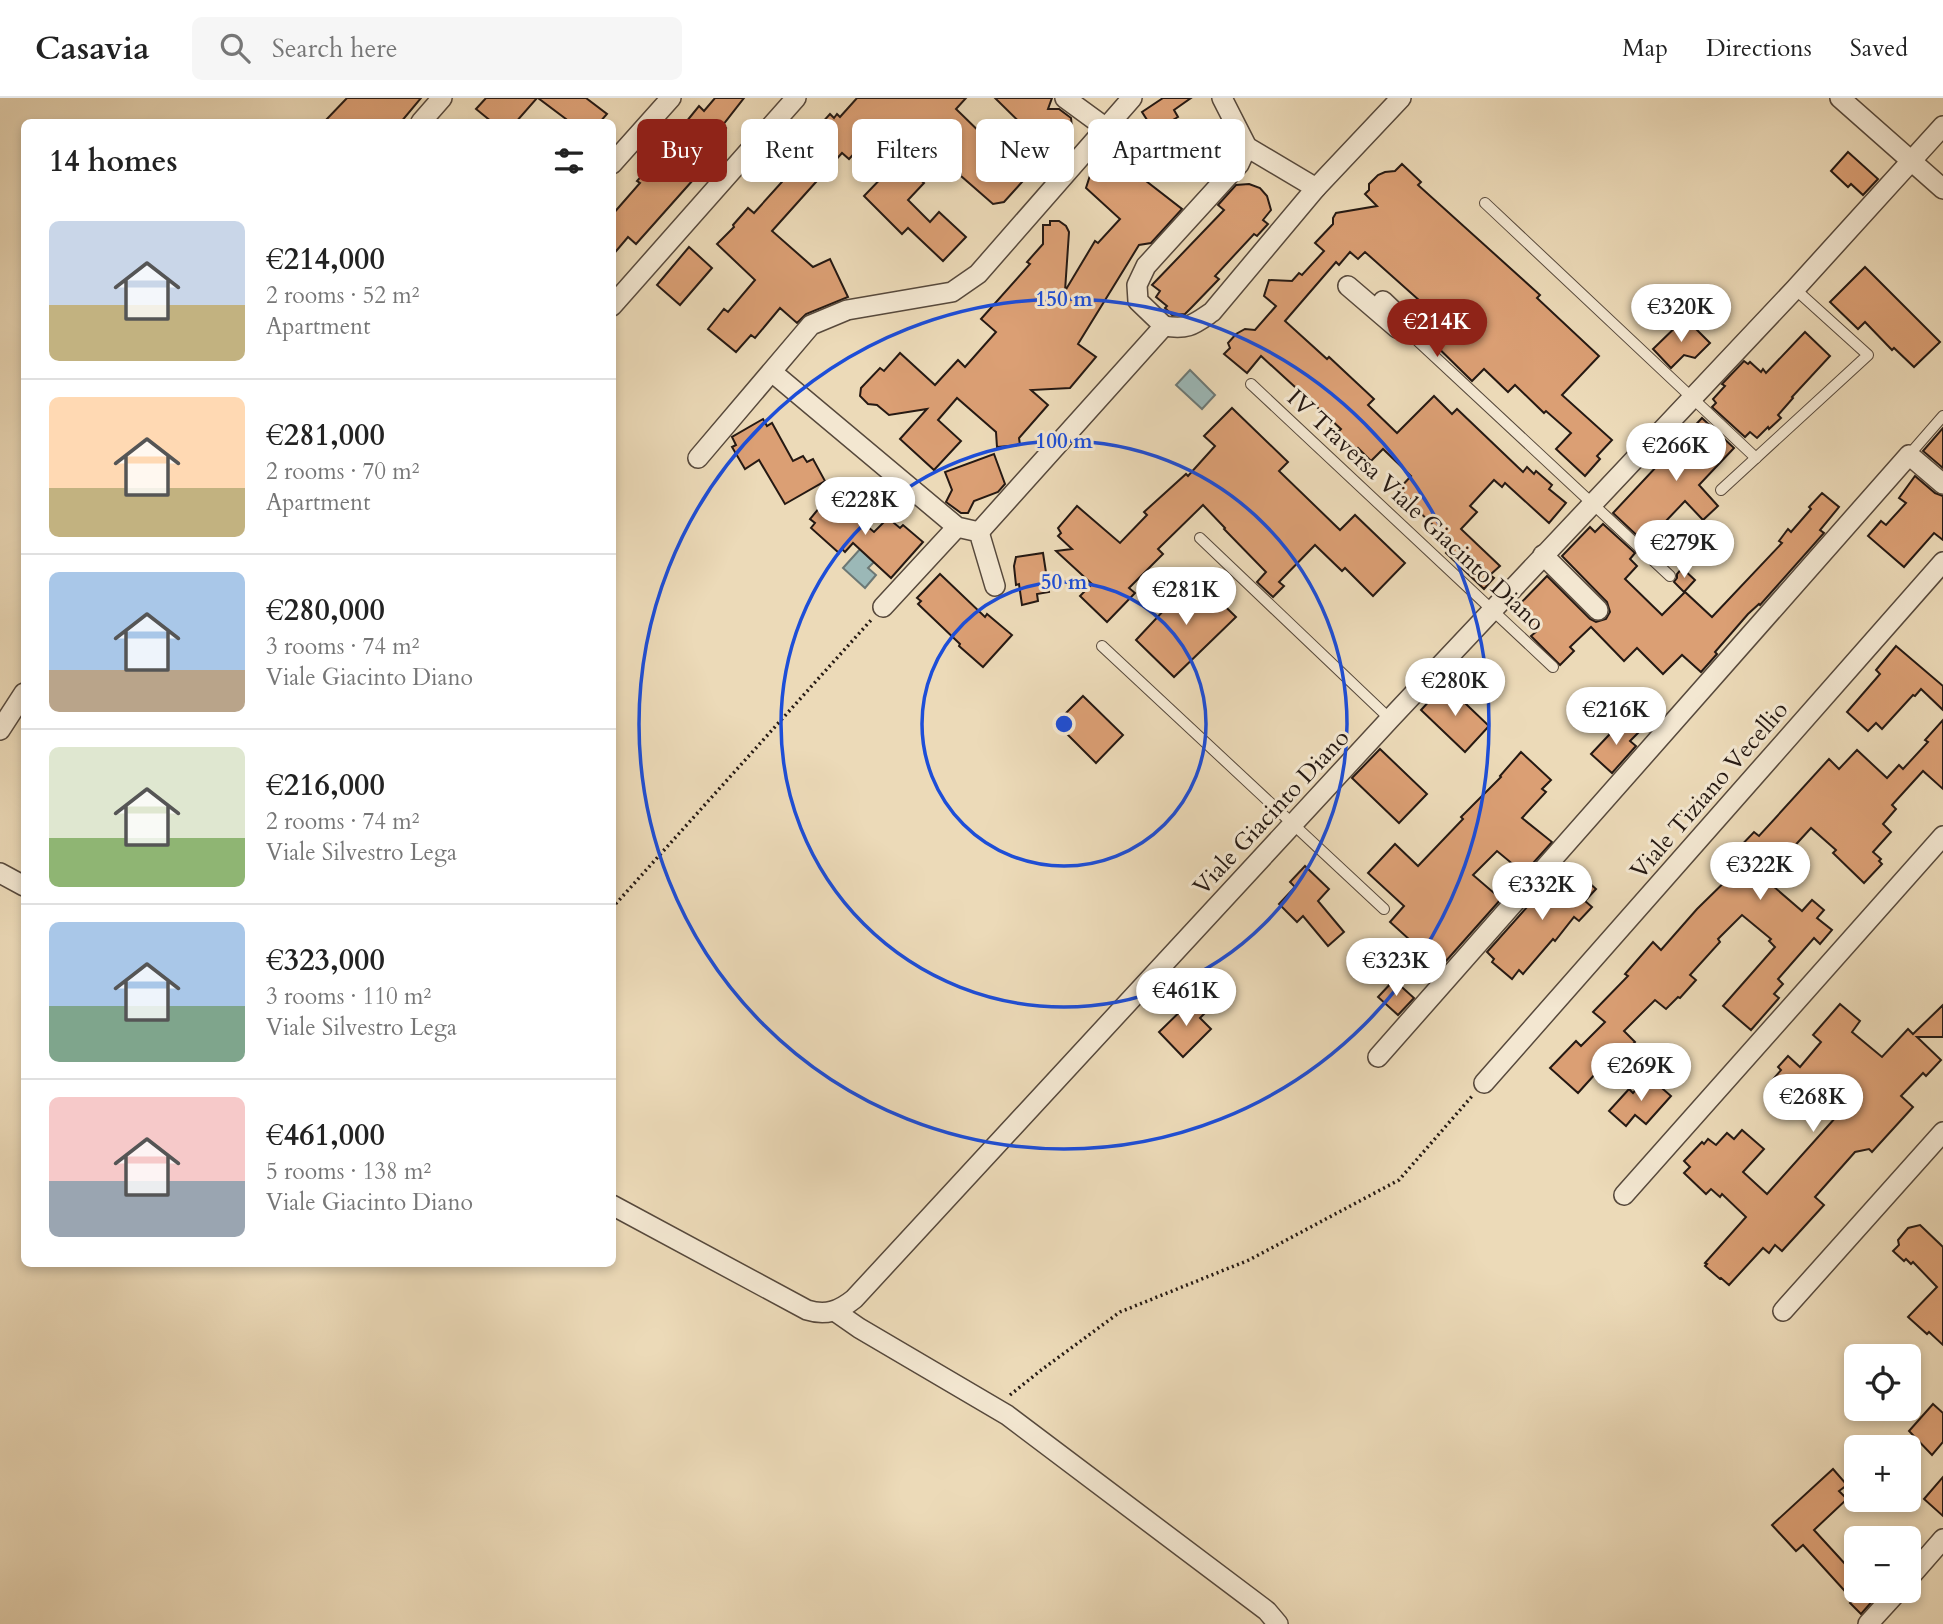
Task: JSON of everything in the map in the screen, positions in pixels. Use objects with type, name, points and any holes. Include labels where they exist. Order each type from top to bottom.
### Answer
[{"type":"street","points":[[424,119],[442,98]]},
{"type":"street","points":[[616,160],[671,98]]},
{"type":"street","points":[[616,301],[796,98]]},
{"type":"street","points":[[1065,98],[1094,119]]},
{"type":"street","points":[[1114,119],[1132,98]]},
{"type":"street","points":[[1222,98],[1247,147],[1316,188]]},
{"type":"street","points":[[1247,147],[1239,164],[1146,266],[1137,285],[1138,301],[1164,326],[1181,329],[1196,324],[1212,312],[1316,188],[1401,98]]},
{"type":"street","points":[[1840,98],[1943,188]]},
{"type":"street","name":"Viale Giacinto Diano","points":[[835,1311],[846,1306],[863,1290],[1390,719],[1795,289],[1943,127]]},
{"type":"street","points":[[698,458],[811,325],[847,310],[952,292],[978,274],[1088,149]]},
{"type":"street","points":[[1348,286],[1397,328],[1405,329],[1405,322],[1383,301]]},
{"type":"street","points":[[979,532],[1164,326]]},
{"type":"street","points":[[772,372],[957,527],[979,532]]},
{"type":"street","points":[[1378,1057],[1909,455],[1943,484]]},
{"type":"street","points":[[883,607],[957,527]]},
{"type":"street","points":[[979,532],[995,586]]},
{"type":"street","points":[[1543,555],[1598,610]]},
{"type":"street","name":"Viale Tiziano Vecellio","points":[[1483,1083],[1943,562]]},
{"type":"street","points":[[0,730],[21,698]]},
{"type":"street","points":[[1624,1195],[1943,836]]},
{"type":"street","points":[[0,873],[21,884]]},
{"type":"street","points":[[1783,1311],[1943,1132]]},
{"type":"street","points":[[616,1207],[801,1308],[825,1314],[835,1311],[995,1408],[1267,1611],[1278,1624]]},
{"type":"street","points":[[1921,1564],[1943,1539]]},
{"type":"street","points":[[1868,1624],[1887,1603]]},
{"type":"lane","points":[[1485,203],[1756,458]]},
{"type":"lane","points":[[1721,490],[1868,355],[1795,289]]},
{"type":"lane","points":[[1405,329],[1670,576]]},
{"type":"lane","name":"IV Traversa Viale Giacinto Diano","points":[[1251,384],[1553,667]]},
{"type":"lane","points":[[1909,455],[1943,416]]},
{"type":"lane","points":[[1200,538],[1390,719]]},
{"type":"lane","points":[[1102,646],[1384,909]]},
{"type":"path","points":[[616,904],[883,607]]},
{"type":"path","points":[[995,1408],[1040,1371],[1121,1312],[1250,1260],[1399,1180],[1483,1083]]},
{"type":"water","points":[[1190,370],[1215,395],[1202,409],[1176,385]]},
{"type":"water","points":[[861,548],[874,562],[868,568],[876,575],[865,588],[843,568]]},
{"type":"building","points":[[347,98],[421,98],[404,119],[327,119]]},
{"type":"building","points":[[486,98],[537,98],[519,119],[488,119],[476,109]]},
{"type":"building","points":[[538,98],[586,98],[607,114],[603,119],[566,119]]},
{"type":"building","points":[[715,98],[744,98],[727,120],[688,119],[699,106],[704,111]]},
{"type":"building","points":[[857,98],[966,98],[956,109],[976,128],[976,182],[1022,182],[1004,202],[993,204],[962,177],[962,119],[852,119],[852,156],[849,159],[842,153],[838,157],[838,119],[825,119],[830,114],[834,118],[837,114],[840,117]]},
{"type":"building","points":[[995,98],[1052,98],[1048,109],[1059,109],[1071,119],[1016,119]]},
{"type":"building","points":[[1163,98],[1191,98],[1174,110],[1178,117],[1174,119],[1146,119],[1142,112]]},
{"type":"building","points":[[1848,152],[1878,179],[1863,195],[1851,184],[1848,187],[1831,171]]},
{"type":"building","points":[[1402,164],[1421,182],[1418,185],[1540,295],[1537,298],[1599,356],[1562,395],[1612,440],[1597,456],[1600,459],[1585,476],[1556,449],[1571,433],[1546,411],[1544,413],[1515,385],[1508,392],[1484,369],[1472,381],[1417,327],[1417,321],[1429,309],[1365,252],[1358,259],[1350,252],[1339,265],[1336,262],[1285,321],[1374,399],[1368,405],[1397,433],[1434,396],[1452,414],[1457,409],[1523,472],[1527,467],[1534,474],[1536,471],[1552,485],[1549,489],[1566,503],[1549,523],[1505,483],[1502,487],[1494,480],[1470,506],[1477,512],[1461,529],[1500,566],[1490,575],[1494,578],[1484,589],[1446,553],[1454,545],[1399,489],[1411,476],[1383,449],[1371,461],[1358,448],[1352,455],[1333,437],[1341,429],[1261,356],[1247,373],[1224,354],[1230,348],[1228,343],[1236,334],[1245,329],[1255,330],[1276,306],[1264,296],[1269,280],[1292,281],[1299,273],[1302,275],[1324,251],[1315,243],[1333,224],[1336,213],[1377,206],[1365,194],[1369,190],[1369,184],[1378,175],[1395,171]]},
{"type":"building","points":[[691,182],[636,244],[628,237],[616,251],[616,210],[640,183]]},
{"type":"building","points":[[782,182],[816,182],[772,231],[813,267],[830,259],[848,297],[806,314],[797,323],[780,308],[755,338],[751,335],[736,352],[708,329],[724,309],[728,312],[755,280],[717,244],[748,208],[754,213]]},
{"type":"building","points":[[878,182],[923,182],[908,200],[930,222],[939,212],[966,237],[943,261],[908,228],[902,234],[864,196]]},
{"type":"building","points":[[1088,182],[1147,182],[1182,209],[1151,243],[1139,245],[1078,344],[1096,357],[1070,388],[1031,390],[1048,405],[1019,438],[1020,445],[997,447],[996,432],[957,398],[938,420],[961,441],[934,470],[900,439],[927,409],[889,415],[877,405],[868,404],[860,396],[861,388],[880,368],[884,371],[900,353],[935,385],[958,360],[965,367],[996,332],[981,319],[1030,264],[1027,262],[1043,244],[1043,225],[1050,225],[1050,221],[1059,221],[1069,232],[1065,291],[1095,241],[1098,243],[1120,219],[1086,188]]},
{"type":"building","points":[[1249,184],[1260,188],[1267,196],[1271,210],[1263,220],[1268,224],[1257,236],[1254,234],[1215,276],[1219,279],[1185,314],[1172,315],[1165,308],[1167,306],[1156,297],[1160,291],[1152,285],[1224,210],[1218,205],[1236,185]]},
{"type":"building","points":[[689,247],[712,268],[680,305],[657,285]]},
{"type":"building","points":[[1865,267],[1940,342],[1914,367],[1894,348],[1892,350],[1865,322],[1858,329],[1830,302]]},
{"type":"building","points":[[1685,318],[1710,343],[1695,358],[1684,355],[1671,368],[1653,349]]},
{"type":"building","points":[[1805,332],[1830,356],[1792,397],[1778,415],[1781,418],[1757,438],[1750,432],[1745,437],[1712,407],[1716,403],[1713,399],[1725,386],[1722,384],[1744,361],[1766,373]]},
{"type":"building","points":[[1232,408],[1288,462],[1279,471],[1340,530],[1355,515],[1405,563],[1373,596],[1345,568],[1342,571],[1315,545],[1279,582],[1284,586],[1273,597],[1257,582],[1266,572],[1203,505],[1158,549],[1163,554],[1129,588],[1135,593],[1107,622],[1080,596],[1092,584],[1056,551],[1072,549],[1058,536],[1061,533],[1058,528],[1077,506],[1120,543],[1147,515],[1144,512],[1186,474],[1188,476],[1215,446],[1204,436]]},
{"type":"building","points":[[1702,418],[1734,448],[1699,485],[1718,506],[1703,520],[1685,501],[1645,543],[1613,513]]},
{"type":"building","points":[[763,419],[767,426],[772,423],[793,461],[803,456],[807,462],[813,459],[825,481],[785,504],[759,460],[745,469],[732,447],[736,445],[732,437]]},
{"type":"building","points":[[1943,428],[1943,468],[1923,451]]},
{"type":"building","points":[[994,454],[1005,484],[998,492],[974,501],[968,513],[961,513],[946,502],[952,490],[945,472]]},
{"type":"building","points":[[1915,476],[1935,493],[1943,496],[1943,540],[1934,533],[1904,567],[1868,536],[1881,521],[1886,525],[1906,503],[1899,498]]},
{"type":"building","points":[[1822,493],[1839,507],[1820,530],[1824,533],[1760,605],[1748,614],[1701,672],[1682,655],[1663,674],[1637,648],[1624,661],[1591,627],[1570,647],[1574,651],[1560,665],[1531,636],[1537,631],[1514,610],[1547,576],[1590,619],[1596,622],[1606,619],[1610,612],[1607,602],[1562,556],[1590,527],[1595,532],[1603,524],[1635,553],[1630,559],[1637,566],[1625,579],[1662,615],[1685,592],[1712,617],[1782,543],[1779,541],[1788,529],[1791,532]]},
{"type":"building","points":[[830,495],[842,505],[845,519],[855,516],[874,532],[888,518],[900,528],[903,525],[923,542],[891,578],[853,543],[845,552],[842,549],[839,553],[811,528],[815,523],[810,519]]},
{"type":"building","points":[[1043,553],[1049,592],[1037,594],[1038,601],[1022,605],[1019,584],[1016,585],[1016,557]]},
{"type":"building","points":[[1682,568],[1695,580],[1684,592],[1674,582]]},
{"type":"building","points":[[940,574],[985,617],[987,614],[1012,635],[983,667],[918,604],[921,601],[917,598]]},
{"type":"building","points":[[1195,577],[1236,617],[1174,677],[1136,640]]},
{"type":"building","points":[[1896,646],[1943,686],[1943,710],[1921,689],[1882,729],[1876,723],[1868,731],[1847,712],[1880,674],[1876,670]]},
{"type":"building","points":[[1445,684],[1489,726],[1465,752],[1421,710]]},
{"type":"building","points":[[1083,696],[1123,735],[1096,763],[1056,723]]},
{"type":"building","points":[[1624,719],[1638,733],[1630,741],[1636,746],[1612,773],[1591,754]]},
{"type":"building","points":[[1943,720],[1943,789],[1923,771],[1892,805],[1896,809],[1883,824],[1891,832],[1873,852],[1881,859],[1879,861],[1882,864],[1864,883],[1833,853],[1836,850],[1811,828],[1789,852],[1786,849],[1762,874],[1802,911],[1812,900],[1824,910],[1817,918],[1832,930],[1820,944],[1814,938],[1778,979],[1783,984],[1774,994],[1779,998],[1751,1030],[1723,1006],[1775,947],[1769,941],[1771,939],[1742,915],[1718,939],[1720,942],[1690,975],[1696,980],[1680,998],[1666,1009],[1655,1000],[1624,1031],[1635,1042],[1619,1058],[1614,1053],[1578,1093],[1550,1068],[1576,1041],[1581,1046],[1605,1022],[1593,1012],[1628,976],[1625,974],[1653,942],[1661,950],[1697,909],[1743,864],[1733,854],[1754,832],[1759,836],[1829,759],[1839,769],[1857,750],[1887,778],[1899,765],[1903,769],[1928,742],[1925,740]]},
{"type":"building","points":[[1380,749],[1427,794],[1399,823],[1352,778]]},
{"type":"building","points":[[1521,752],[1551,780],[1542,789],[1546,792],[1522,818],[1552,842],[1526,871],[1517,864],[1515,866],[1497,851],[1473,875],[1501,899],[1438,970],[1418,953],[1421,950],[1390,922],[1404,906],[1368,873],[1395,844],[1418,866]]},
{"type":"building","points":[[1305,866],[1329,889],[1318,901],[1344,932],[1328,946],[1303,916],[1297,922],[1279,904],[1295,887],[1290,882]]},
{"type":"building","points":[[1560,870],[1564,874],[1567,870],[1572,874],[1575,870],[1596,889],[1585,901],[1592,907],[1579,921],[1574,917],[1523,974],[1519,970],[1512,979],[1492,962],[1494,959],[1487,952]]},
{"type":"building","points":[[1394,980],[1414,998],[1398,1015],[1378,997]]},
{"type":"building","points":[[1193,999],[1206,1012],[1200,1018],[1211,1029],[1183,1057],[1159,1032]]},
{"type":"building","points":[[1840,1004],[1860,1021],[1852,1032],[1882,1057],[1908,1029],[1913,1034],[1943,1005],[1943,1037],[1917,1037],[1941,1060],[1926,1076],[1923,1073],[1901,1096],[1913,1107],[1872,1152],[1869,1149],[1855,1152],[1815,1197],[1824,1205],[1782,1251],[1775,1245],[1769,1253],[1763,1248],[1729,1285],[1705,1266],[1705,1263],[1746,1217],[1722,1194],[1720,1197],[1711,1189],[1706,1194],[1684,1173],[1690,1167],[1684,1161],[1702,1142],[1704,1144],[1708,1139],[1716,1145],[1727,1133],[1734,1139],[1742,1130],[1764,1149],[1743,1172],[1767,1194],[1836,1117],[1813,1096],[1799,1111],[1769,1084],[1788,1056],[1800,1067],[1821,1042],[1813,1035]]},
{"type":"building","points":[[1648,1076],[1671,1096],[1646,1124],[1635,1115],[1626,1126],[1609,1111],[1629,1089],[1633,1093]]},
{"type":"building","points":[[1920,1225],[1943,1247],[1943,1345],[1908,1317],[1937,1287],[1913,1262],[1911,1264],[1906,1259],[1904,1261],[1893,1251],[1908,1228]]},
{"type":"building","points":[[1933,1404],[1943,1413],[1943,1442],[1932,1455],[1921,1444],[1921,1435],[1913,1435],[1909,1431],[1921,1421]]},
{"type":"building","points":[[1833,1469],[1844,1482],[1844,1487],[1839,1491],[1844,1496],[1844,1502],[1814,1530],[1844,1563],[1844,1590],[1803,1545],[1796,1551],[1772,1525]]},
{"type":"building","points":[[1943,1477],[1943,1516],[1924,1499]]},
{"type":"building","points":[[1850,1603],[1871,1603],[1861,1614]]}]
